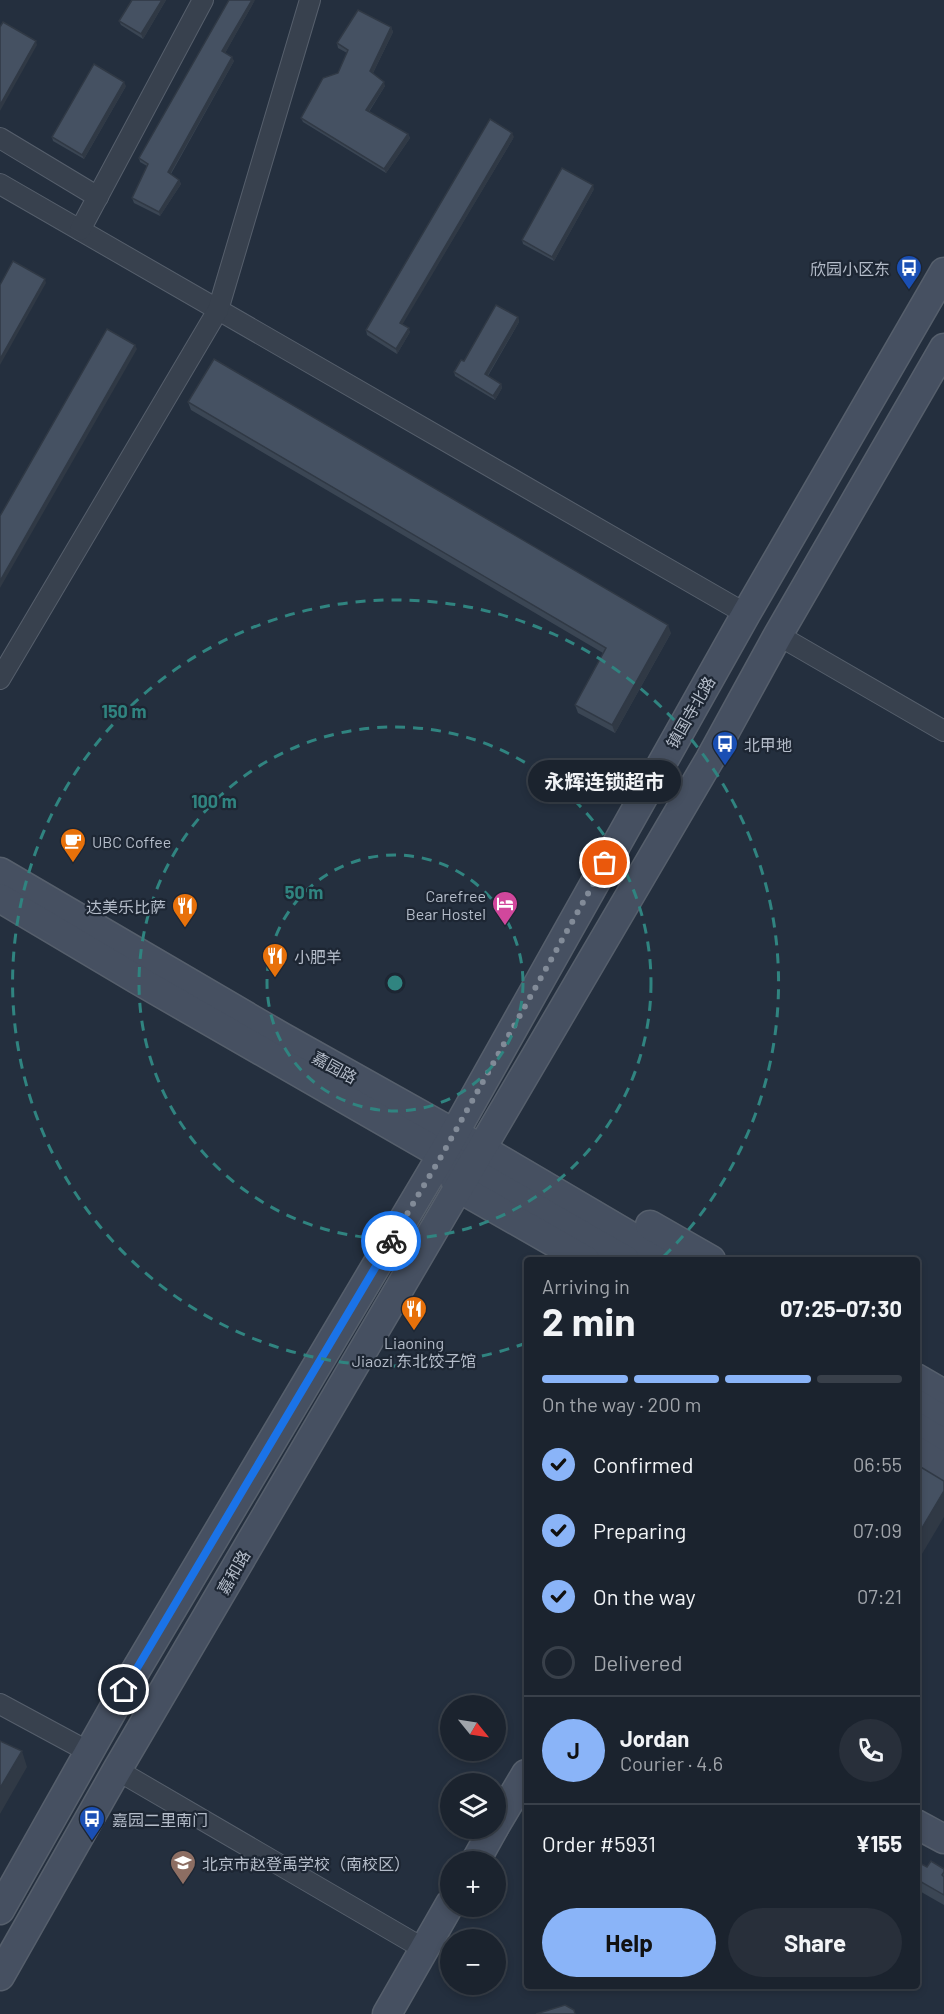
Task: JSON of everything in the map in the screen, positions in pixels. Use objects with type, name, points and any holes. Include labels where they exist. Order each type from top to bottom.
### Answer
[{"type":"street","points":[[80,230],[203,0]]},
{"type":"street","points":[[0,679],[218,310],[310,0]]},
{"type":"street","points":[[0,138],[98,197]]},
{"type":"street","points":[[0,184],[746,614]]},
{"type":"street","name":"镇国寺北路","points":[[448,1144],[746,614],[944,272]]},
{"type":"street","points":[[475,1160],[704,769],[778,635],[944,348]]},
{"type":"street","points":[[778,635],[944,731]]},
{"type":"street","name":"嘉园路","points":[[0,872],[274,1032],[448,1144]]},
{"type":"street","name":"嘉园路","points":[[0,898],[448,1144]]},
{"type":"street","points":[[448,1144],[620,1257]]},
{"type":"street","name":"嘉和路","points":[[0,1910],[88,1752],[448,1144]]},
{"type":"street","points":[[475,1160],[582,1257]]},
{"type":"street","points":[[475,1160],[665,1257]]},
{"type":"street","points":[[475,1160],[704,1257]]},
{"type":"street","name":"嘉和路","points":[[0,1976],[117,1770],[475,1160]]},
{"type":"street","points":[[920,1380],[944,1394]]},
{"type":"street","points":[[920,1406],[944,1419]]},
{"type":"street","points":[[920,1429],[944,1443]]},
{"type":"street","points":[[920,1453],[944,1467]]},
{"type":"street","points":[[0,1704],[88,1752]]},
{"type":"street","points":[[117,1770],[424,1949]]},
{"type":"street","points":[[506,1807],[524,1777]]},
{"type":"street","points":[[920,1826],[944,1839]]},
{"type":"street","points":[[387,2014],[442,1917]]},
{"type":"building","points":[[132,0],[162,0],[141,34],[119,21]]},
{"type":"building","points":[[229,0],[252,0],[222,51],[232,57],[168,172],[179,180],[159,212],[132,198],[148,164],[139,158]]},
{"type":"building","points":[[358,10],[391,27],[370,71],[384,82],[366,110],[408,134],[384,169],[301,118],[323,78],[338,73],[348,50],[337,43]]},
{"type":"building","points":[[3,22],[36,41],[0,105],[0,27]]},
{"type":"building","points":[[94,64],[124,82],[82,155],[52,137]]},
{"type":"building","points":[[490,119],[512,133],[400,323],[409,328],[396,349],[366,330]]},
{"type":"building","points":[[562,168],[593,185],[552,257],[522,240]]},
{"type":"building","points":[[13,261],[45,279],[0,359],[0,285]]},
{"type":"building","points":[[496,305],[518,317],[485,374],[501,384],[493,396],[454,372],[461,360],[464,361]]},
{"type":"building","points":[[107,329],[135,345],[0,581],[0,516]]},
{"type":"building","points":[[214,359],[668,625],[612,725],[575,705],[606,648],[188,402]]},
{"type":"building","points":[[920,1467],[944,1481],[944,1491],[920,1531]]},
{"type":"building","points":[[0,1741],[22,1751],[0,1788]]},
{"type":"building","points":[[931,1861],[944,1869],[942,1875],[944,1895],[920,1881],[920,1863],[927,1867]]},
{"type":"building","points":[[565,2005],[574,2010],[575,2014],[536,2014]]},
{"type":"way so far","points":[[391,1241],[442,1155],[605,863]]},
{"type":"place","name":"欣园小区东","points":[[909,291]]},
{"type":"place","name":"北甲地","points":[[725,767]]},
{"type":"place","name":"永辉连锁超市","points":[[605,863]]},
{"type":"place","name":"UBC Coffee","points":[[73,864]]},
{"type":"place","name":"Carefree Bear Hostel","points":[[505,927]]},
{"type":"place","name":"达美乐比萨","points":[[185,929]]},
{"type":"place","name":"小肥羊","points":[[275,979]]},
{"type":"place","name":"Liaoning Jiaozi 东北饺子馆","points":[[414,1332]]},
{"type":"place","name":"嘉园二里南门","points":[[92,1842]]},
{"type":"place","name":"北京市赵登禹学校（南校区）","points":[[183,1886]]},
{"type":"route","points":[[124,1690],[391,1241]]}]
